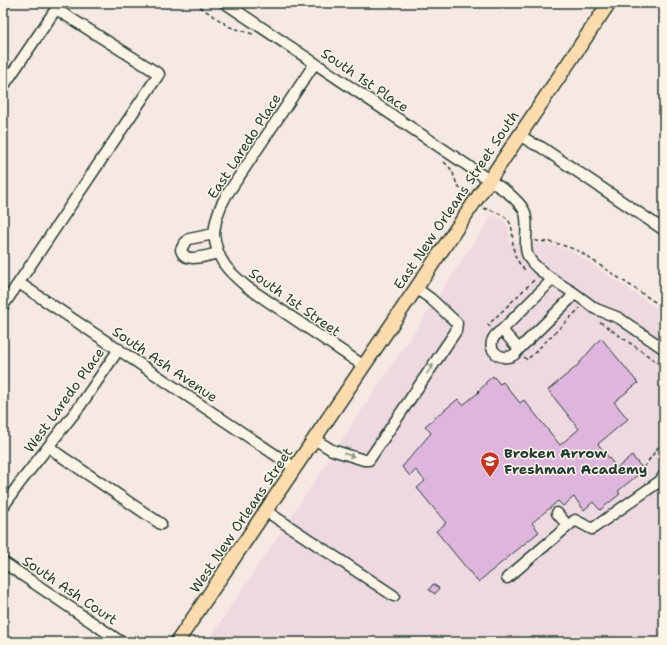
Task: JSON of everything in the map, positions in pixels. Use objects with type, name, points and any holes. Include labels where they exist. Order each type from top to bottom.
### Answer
[{"type":"main road","name":"East New Orleans Street South","points":[[330,416],[609,3]]},
{"type":"main road","name":"West New Orleans Street","points":[[178,642],[330,416]]},
{"type":"street","name":"South 1st Place","points":[[225,3],[507,192],[519,203],[526,216],[526,250],[528,258],[551,282],[571,297],[618,318],[664,349]]},
{"type":"street","points":[[3,87],[58,6],[159,74],[3,306]]},
{"type":"street","name":"East Laredo Place","points":[[214,234],[220,206],[315,63]]},
{"type":"street","points":[[519,135],[664,230]]},
{"type":"street","points":[[214,234],[189,239],[181,250],[188,258],[218,253]]},
{"type":"street","name":"South 1st Street","points":[[214,234],[215,243],[222,262],[233,276],[364,366]]},
{"type":"street","points":[[551,282],[497,330],[492,340],[493,350],[497,354],[509,356],[521,352],[571,297]]},
{"type":"street","name":"South Ash Avenue","points":[[19,283],[295,468]]},
{"type":"street","points":[[314,439],[332,450],[364,460],[369,460],[456,331],[457,324],[431,299],[416,288]]},
{"type":"street","points":[[497,330],[521,352]]},
{"type":"street","name":"West Laredo Place","points":[[3,507],[19,484],[80,406],[119,349]]},
{"type":"street","points":[[48,446],[162,524]]},
{"type":"street","points":[[507,578],[576,520],[592,529],[660,481],[664,475]]},
{"type":"street","points":[[266,511],[394,596]]},
{"type":"street","points":[[557,513],[568,526]]},
{"type":"street","name":"South Ash Court","points":[[3,562],[121,642]]},
{"type":"path","points":[[194,3],[230,27],[256,36]]},
{"type":"path","points":[[442,160],[450,168],[457,185],[465,192]]},
{"type":"path","points":[[486,209],[498,212],[509,220],[513,240]]},
{"type":"path","points":[[537,241],[559,244],[577,250],[664,308]]},
{"type":"path","points":[[497,330],[488,325],[538,276],[551,282]]},
{"type":"path","points":[[521,352],[527,360],[581,307],[571,297]]},
{"type":"path","points":[[598,320],[664,367]]},
{"type":"path","points":[[644,467],[664,439]]},
{"type":"shaded area","name":"Broken Arrow Freshman Academy","points":[[493,214],[505,222],[509,232],[510,242],[556,246],[572,251],[664,313],[664,642],[207,642]]},
{"type":"building","points":[[601,338],[638,383],[614,402],[628,419],[598,444],[617,468],[632,456],[644,470],[618,491],[620,494],[600,510],[593,502],[584,510],[574,497],[563,506],[558,501],[532,523],[539,532],[478,582],[436,531],[446,523],[417,488],[425,481],[416,470],[410,476],[402,467],[431,433],[425,426],[458,399],[463,405],[479,392],[478,391],[486,384],[485,383],[493,376],[500,384],[503,382],[520,403],[524,400],[560,445],[579,429],[548,390],[576,367]]},
{"type":"building","points":[[433,584],[439,588],[435,594],[429,590]]},
{"type":"place","name":"Broken Arrow Freshman Academy","points":[[490,478]]}]
